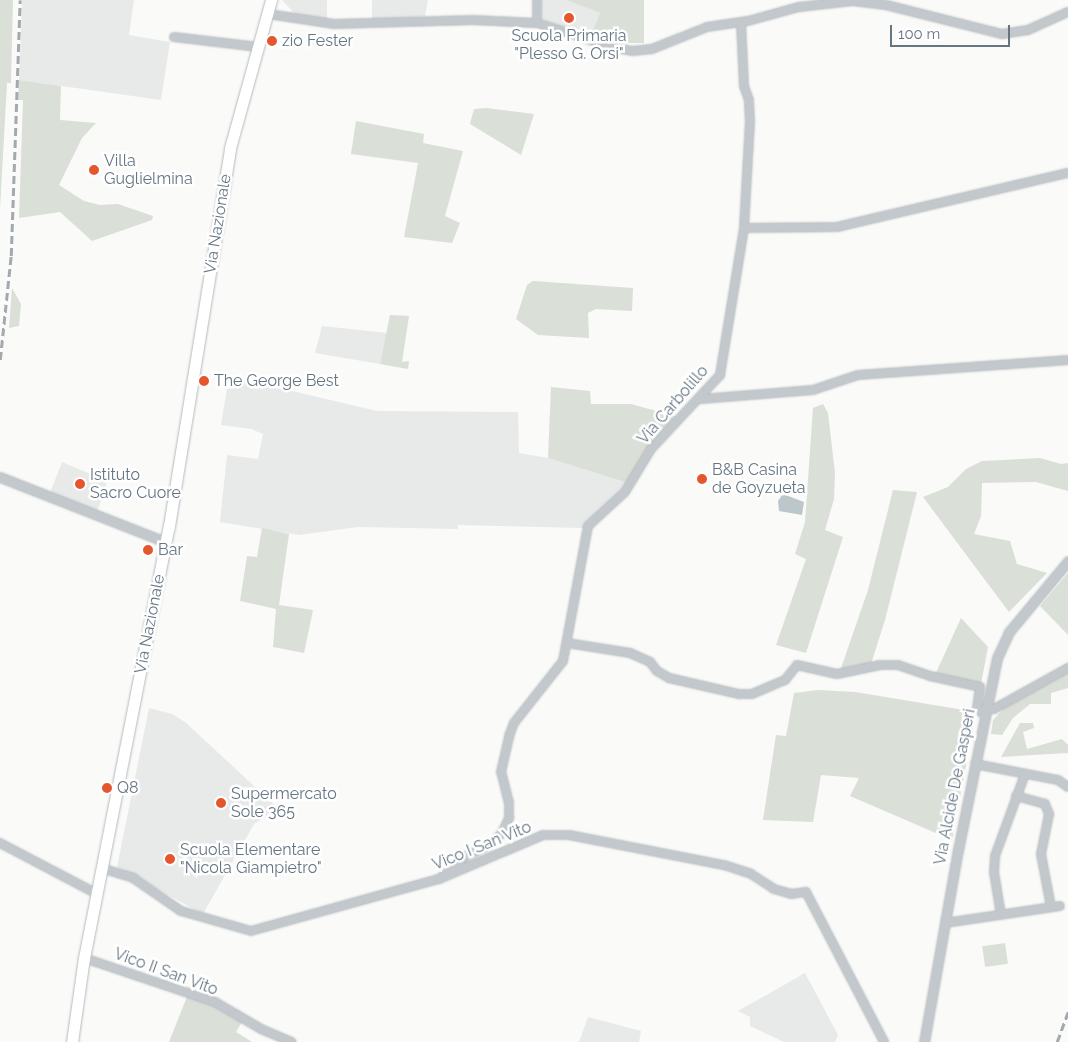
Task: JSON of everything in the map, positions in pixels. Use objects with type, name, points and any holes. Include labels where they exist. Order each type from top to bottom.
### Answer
[{"type":"main road","name":"Via Nazionale","points":[[72,1042],[84,958],[166,542],[230,148],[268,14],[270,0]]},
{"type":"street","points":[[536,23],[537,0]]},
{"type":"street","points":[[268,14],[334,24],[474,20],[536,23],[612,48],[632,51],[652,49],[707,26],[741,22],[799,7],[853,1],[886,5],[1002,34],[1028,30],[1068,12]]},
{"type":"street","name":"Via Carbolillo","points":[[439,879],[466,856],[490,845],[502,833],[508,818],[509,803],[501,772],[509,736],[514,723],[558,670],[567,643],[588,526],[625,492],[651,449],[701,399],[720,375],[744,228],[750,122],[749,100],[744,86],[741,22]]},
{"type":"street","points":[[174,37],[258,47]]},
{"type":"street","points":[[744,228],[837,227],[1068,173]]},
{"type":"street","points":[[701,399],[813,390],[858,375],[1068,360]]},
{"type":"street","points":[[0,477],[166,542]]},
{"type":"street","name":"Via Alcide De Gasperi","points":[[924,1042],[975,764],[1002,645],[1068,561]]},
{"type":"street","points":[[567,643],[630,653],[650,662],[657,671],[669,678],[739,694],[752,694],[785,680],[797,665],[837,674],[880,665],[898,665],[980,688],[977,709],[986,712],[1068,668]]},
{"type":"street","points":[[975,764],[1058,780],[1068,787]]},
{"type":"street","points":[[1001,915],[994,872],[996,856],[1016,796],[1026,774]]},
{"type":"street","points":[[1016,796],[1045,804],[1049,814],[1042,854],[1051,907]]},
{"type":"street","name":"Vico I San Vito","points":[[102,868],[133,878],[182,911],[251,930],[439,879],[527,840],[543,835],[569,835],[724,865],[751,874],[774,889],[791,894],[806,892],[884,1042]]},
{"type":"street","points":[[0,842],[97,894]]},
{"type":"street","points":[[945,923],[1060,906]]},
{"type":"street","name":"Vico II San Vito","points":[[84,958],[215,1002],[261,1029],[291,1042]]},
{"type":"shaded area","points":[[0,0],[13,0],[11,83],[7,83],[0,209]]},
{"type":"shaded area","points":[[22,0],[134,0],[129,35],[170,42],[161,100],[19,80]]},
{"type":"shaded area","points":[[282,0],[327,0],[327,21],[297,16]]},
{"type":"shaded area","points":[[372,0],[428,0],[425,16],[372,21]]},
{"type":"shaded area","name":"Scuola Primaria \"Plesso G. Orsi\"","points":[[541,0],[566,0],[600,13],[590,37],[541,19]]},
{"type":"shaded area","points":[[566,0],[644,0],[644,43],[614,43],[590,37],[600,13]]},
{"type":"shaded area","points":[[19,80],[61,86],[60,120],[96,123],[82,138],[59,185],[84,201],[100,205],[118,204],[153,216],[152,220],[92,241],[60,212],[19,218],[23,100],[18,100]]},
{"type":"shaded area","points":[[486,108],[534,114],[521,155],[470,124],[474,109]]},
{"type":"shaded area","points":[[356,121],[424,134],[423,143],[463,151],[445,216],[460,223],[452,243],[404,237],[418,163],[351,154]]},
{"type":"shaded area","points":[[533,281],[633,288],[632,311],[596,309],[588,313],[589,338],[538,335],[516,319],[527,285]]},
{"type":"shaded area","points":[[12,288],[21,304],[19,326],[9,328]]},
{"type":"shaded area","points":[[390,315],[409,316],[402,362],[409,361],[408,369],[380,364]]},
{"type":"shaded area","points":[[322,326],[387,333],[380,364],[315,353]]},
{"type":"shaded area","points":[[229,376],[377,411],[518,412],[519,453],[548,458],[631,484],[583,528],[458,525],[458,529],[358,527],[299,535],[220,522],[227,455],[258,459],[263,434],[251,429],[221,425]]},
{"type":"shaded area","points":[[551,387],[590,391],[591,404],[631,404],[678,417],[631,484],[548,458]]},
{"type":"shaded area","points":[[823,404],[828,413],[835,473],[834,499],[825,530],[843,537],[806,653],[776,645],[806,559],[795,554],[805,522],[813,408]]},
{"type":"shaded area","points":[[1040,458],[1061,464],[1068,463],[1068,491],[1036,482],[982,483],[981,516],[974,534],[1010,541],[1017,564],[1047,573],[1009,612],[923,497],[948,487],[966,469],[982,461]]},
{"type":"shaded area","name":"Istituto Sacro Cuore","points":[[62,462],[93,475],[97,470],[110,473],[97,512],[50,493]]},
{"type":"shaded area","points":[[893,490],[917,492],[885,620],[871,664],[840,671],[868,590]]},
{"type":"shaded area","points":[[783,494],[804,502],[802,515],[779,511],[778,501]]},
{"type":"shaded area","points":[[262,528],[289,534],[279,605],[313,610],[304,653],[273,647],[276,609],[240,601],[247,556],[257,557]]},
{"type":"shaded area","points":[[1068,573],[1068,635],[1040,606]]},
{"type":"shaded area","points":[[961,618],[988,647],[981,684],[935,675]]},
{"type":"shaded area","points":[[1068,672],[1068,688],[1051,693],[1051,704],[1030,704],[1013,718],[1002,735],[991,734],[993,720],[1007,705]]},
{"type":"shaded area","points":[[818,690],[855,692],[976,712],[952,840],[850,796],[859,778],[821,775],[813,822],[763,820],[776,735],[786,736],[794,693]]},
{"type":"shaded area","points":[[149,708],[172,714],[185,722],[279,809],[254,824],[203,914],[117,867]]},
{"type":"shaded area","points":[[1020,723],[1033,723],[1034,728],[1023,732],[1027,749],[1062,739],[1068,745],[1068,753],[1001,757]]},
{"type":"shaded area","points":[[1005,943],[1008,964],[985,967],[982,946]]},
{"type":"shaded area","points":[[805,973],[838,1035],[835,1042],[784,1042],[750,1026],[750,1017],[738,1011]]},
{"type":"shaded area","points":[[188,994],[215,1004],[242,1022],[236,1032],[252,1042],[169,1042]]},
{"type":"shaded area","points":[[588,1017],[641,1031],[639,1042],[579,1042]]},
{"type":"railway","points":[[0,360],[11,256],[20,0]]},
{"type":"railway","points":[[1057,1042],[1068,1011]]},
{"type":"place","name":"Scuola Primaria \"Plesso G. Orsi\"","points":[[569,18]]},
{"type":"place","name":"zio Fester","points":[[272,41]]},
{"type":"place","name":"Villa Guglielmina","points":[[94,170]]},
{"type":"place","name":"The George Best","points":[[204,381]]},
{"type":"place","name":"B&B Casina de Goyzueta","points":[[702,479]]},
{"type":"place","name":"Istituto Sacro Cuore","points":[[80,484]]},
{"type":"place","name":"Bar","points":[[148,550]]},
{"type":"place","name":"Q8","points":[[107,788]]},
{"type":"place","name":"Supermercato Sole 365","points":[[221,803]]},
{"type":"place","name":"Scuola Elementare \"Nicola Giampietro\"","points":[[170,859]]}]
